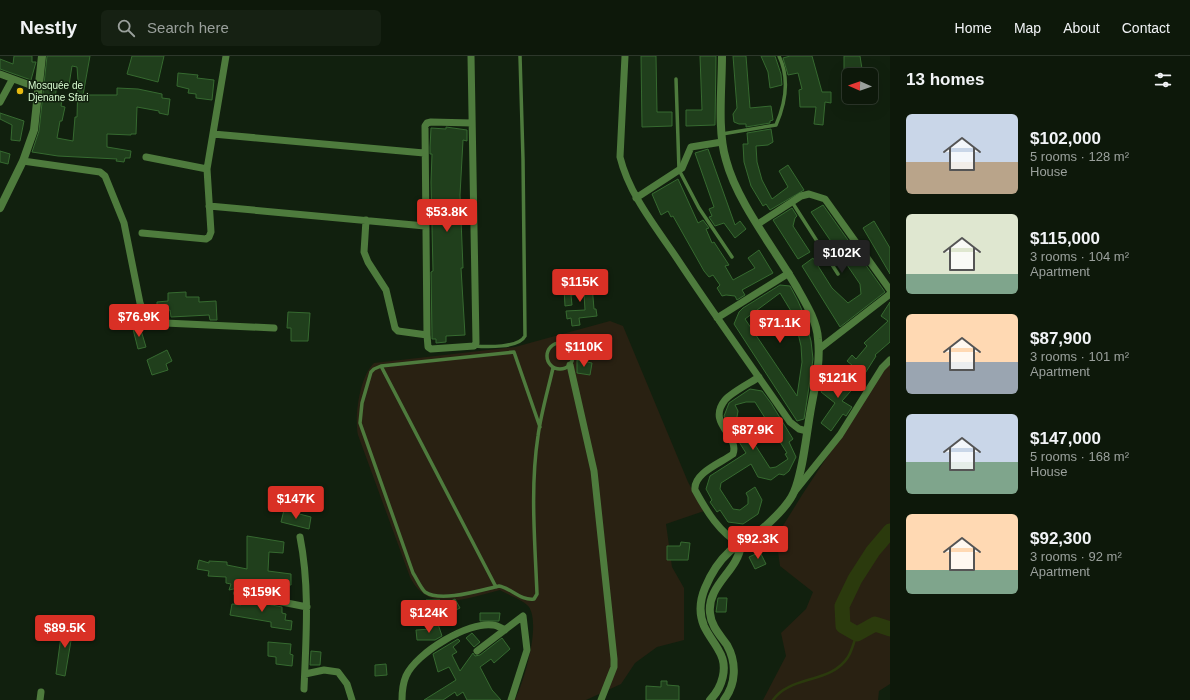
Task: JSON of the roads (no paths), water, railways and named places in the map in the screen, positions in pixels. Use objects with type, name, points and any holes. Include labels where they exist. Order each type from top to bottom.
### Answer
[{"type":"street","points":[[0,208],[23,161],[34,130],[42,56]]},
{"type":"street","points":[[142,233],[206,239],[209,237],[211,232],[206,169],[226,56]]},
{"type":"street","points":[[472,56],[476,343],[474,346],[431,348],[428,347],[427,335],[425,226],[424,153],[427,123],[472,123]]},
{"type":"street","points":[[625,56],[620,157],[623,169],[636,198],[717,318],[790,422],[799,429],[807,431]]},
{"type":"street","points":[[722,56],[722,138],[731,175],[740,195],[789,273],[814,322],[818,338],[818,367],[807,431],[794,492]]},
{"type":"street","points":[[0,74],[12,80],[38,86]]},
{"type":"street","points":[[0,102],[12,80]]},
{"type":"street","points":[[213,134],[424,153]]},
{"type":"street","points":[[636,198],[679,170],[685,162],[691,148],[722,138]]},
{"type":"street","points":[[146,157],[206,169]]},
{"type":"street","points":[[23,161],[100,172],[105,176],[124,222],[140,303],[144,315],[152,321],[165,324],[274,328]]},
{"type":"street","points":[[758,224],[801,196],[809,194],[825,199],[890,290]]},
{"type":"street","points":[[209,206],[425,226]]},
{"type":"street","points":[[366,220],[364,252],[368,262],[386,290],[395,328],[398,331],[427,335]]},
{"type":"street","points":[[717,318],[789,273]]},
{"type":"street","points":[[819,349],[890,294]]},
{"type":"street","points":[[710,700],[716,694],[722,681],[724,667],[721,653],[704,628],[701,614],[701,601],[710,577],[728,552],[741,545],[781,512],[794,492],[840,435],[882,368],[890,360]]},
{"type":"street","points":[[570,365],[594,471],[614,659],[614,667],[601,700]]},
{"type":"street","points":[[741,545],[730,539],[712,519],[694,486],[699,477],[728,458],[734,451],[733,443],[720,422],[719,415],[726,399],[759,377]]},
{"type":"street","points":[[300,537],[304,561],[307,607],[304,689]]},
{"type":"street","points":[[724,700],[733,683],[734,671],[732,659],[727,646],[713,625],[710,613],[710,601],[714,589],[740,552],[741,545]]},
{"type":"street","points":[[237,593],[307,607]]},
{"type":"street","points":[[477,651],[523,616],[527,650],[511,700]]},
{"type":"street","points":[[402,700],[406,675],[422,657],[445,639],[470,628],[482,625],[494,625],[505,630]]},
{"type":"street","points":[[305,674],[324,670],[338,672],[347,684],[352,700]]},
{"type":"street","points":[[40,700],[41,692]]},
{"type":"lane","points":[[474,346],[495,346],[520,342],[525,336],[524,159],[520,56]]},
{"type":"lane","points":[[722,138],[776,125],[786,93],[785,73],[779,56]]},
{"type":"lane","points":[[676,78],[679,170],[699,208],[732,257]]},
{"type":"lane","points":[[791,202],[838,274]]},
{"type":"lane","points":[[540,427],[514,352],[381,366],[371,372],[362,403],[360,423],[413,574],[425,591],[433,595],[448,596],[496,587],[505,587],[528,600],[534,599],[536,594],[534,489],[540,427],[553,368],[549,362],[548,353],[550,348],[558,343],[567,344],[572,350],[573,359],[570,365],[561,369],[553,368]]},
{"type":"lane","points":[[381,366],[496,587]]},
{"type":"waterway","points":[[890,531],[873,551],[855,579],[842,606],[843,626],[857,634],[875,624],[890,629]]},
{"type":"waterway","points":[[773,700],[780,692],[800,683],[832,672],[841,666],[848,657],[857,634]]},
{"type":"place","name":"Mosquée de Djenane Sfari","points":[[20,91]]}]
